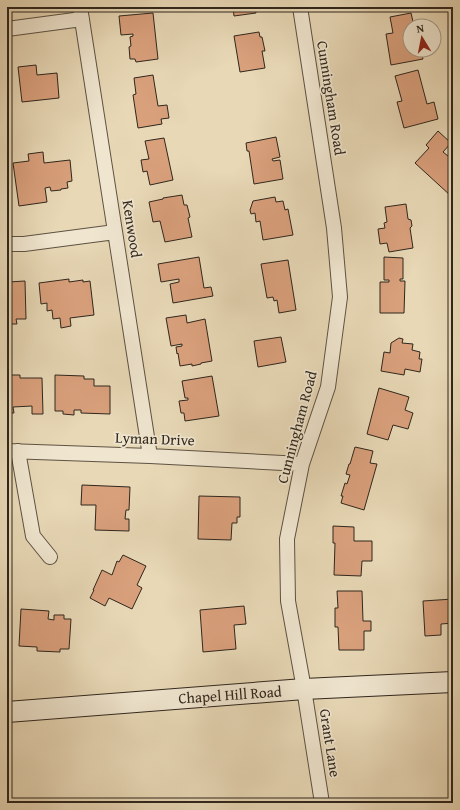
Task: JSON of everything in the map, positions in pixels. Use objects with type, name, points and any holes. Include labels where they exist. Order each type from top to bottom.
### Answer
[{"type":"street","name":"Cunningham Road","points":[[300,7],[334,228],[340,297],[328,387],[302,464],[287,539],[288,601],[304,689]]},
{"type":"street","points":[[7,29],[81,13]]},
{"type":"street","name":"Kenwood","points":[[81,13],[150,456]]},
{"type":"street","points":[[7,244],[24,244],[115,232]]},
{"type":"street","name":"Lyman Drive","points":[[13,451],[302,464]]},
{"type":"street","points":[[13,451],[33,536],[50,557]]},
{"type":"street","name":"Chapel Hill Road","points":[[7,712],[304,689],[453,682]]},
{"type":"street","name":"Grant Lane","points":[[304,689],[322,803]]},
{"type":"building","points":[[233,7],[255,7],[256,13],[234,16]]},
{"type":"building","points":[[153,13],[158,59],[136,62],[135,59],[130,59],[130,37],[133,36],[133,34],[121,35],[119,16]]},
{"type":"building","points":[[411,13],[412,18],[402,18],[402,58],[423,59],[391,65],[386,34],[393,33],[390,17]]},
{"type":"building","points":[[259,32],[260,37],[262,37],[265,51],[262,51],[265,68],[240,72],[234,36]]},
{"type":"building","points":[[36,65],[37,75],[57,73],[59,98],[22,102],[18,67]]},
{"type":"building","points":[[418,70],[427,104],[434,102],[438,119],[404,128],[397,102],[402,101],[395,76]]},
{"type":"building","points":[[153,75],[158,106],[167,105],[169,118],[161,119],[162,124],[138,128],[133,95],[136,94],[134,78]]},
{"type":"building","points":[[438,131],[451,143],[443,152],[453,160],[453,194],[451,196],[415,163],[429,148],[426,145]]},
{"type":"building","points":[[276,137],[280,157],[272,159],[273,161],[280,160],[283,179],[254,184],[249,151],[247,151],[246,143]]},
{"type":"building","points":[[164,138],[173,180],[150,185],[147,171],[143,172],[141,160],[149,159],[145,141]]},
{"type":"building","points":[[43,152],[44,163],[70,160],[72,181],[67,182],[68,188],[61,190],[51,191],[50,187],[45,188],[47,202],[19,206],[13,163],[29,161],[28,154]]},
{"type":"building","points":[[182,195],[184,205],[187,205],[190,217],[188,218],[192,237],[165,242],[160,221],[153,222],[149,202]]},
{"type":"building","points":[[275,197],[276,202],[283,201],[285,210],[288,209],[293,235],[263,240],[260,221],[256,222],[255,213],[251,214],[250,210],[253,201]]},
{"type":"building","points":[[406,204],[408,219],[411,220],[412,226],[410,228],[413,248],[389,252],[387,243],[380,244],[378,229],[385,228],[384,223],[387,222],[385,207]]},
{"type":"building","points":[[199,257],[204,288],[211,287],[213,296],[173,303],[170,284],[179,282],[179,279],[161,282],[158,264]]},
{"type":"building","points":[[384,257],[403,258],[403,279],[400,279],[400,281],[405,281],[404,313],[380,313],[380,282],[389,282],[389,280],[384,280]]},
{"type":"building","points":[[288,260],[296,310],[279,313],[277,300],[274,301],[273,297],[267,298],[261,264]]},
{"type":"building","points":[[69,279],[69,282],[83,280],[83,282],[90,281],[94,315],[70,318],[71,326],[61,328],[60,318],[53,319],[52,310],[47,311],[47,303],[41,304],[39,283]]},
{"type":"building","points":[[25,281],[26,319],[16,319],[17,324],[7,324],[8,282]]},
{"type":"building","points":[[186,315],[187,323],[205,319],[212,361],[192,366],[192,364],[180,366],[176,347],[182,346],[182,344],[171,346],[166,318]]},
{"type":"building","points":[[281,337],[286,362],[258,367],[254,341]]},
{"type":"building","points":[[399,338],[403,339],[402,343],[413,344],[412,350],[420,352],[419,359],[422,359],[420,372],[405,369],[404,375],[381,371],[384,352],[390,353],[391,343]]},
{"type":"building","points":[[7,375],[20,375],[20,378],[42,378],[43,414],[32,414],[32,406],[13,407],[14,413],[7,413]]},
{"type":"building","points":[[55,375],[84,376],[84,379],[94,379],[94,386],[110,386],[110,414],[81,413],[81,410],[74,410],[74,415],[63,414],[63,411],[55,411]]},
{"type":"building","points":[[212,376],[219,416],[185,421],[184,413],[181,413],[179,401],[188,400],[188,398],[185,398],[182,381]]},
{"type":"building","points":[[379,388],[409,397],[405,410],[413,413],[408,429],[393,425],[388,440],[367,434]]},
{"type":"building","points":[[355,447],[373,451],[370,463],[377,464],[364,510],[341,503],[343,496],[341,496],[345,483],[347,484],[350,475],[346,474]]},
{"type":"building","points":[[82,485],[130,487],[129,510],[126,510],[125,519],[129,519],[129,531],[95,530],[96,505],[81,505]]},
{"type":"building","points":[[199,496],[240,497],[240,517],[237,517],[237,523],[232,523],[231,540],[198,539]]},
{"type":"building","points":[[333,526],[354,527],[354,541],[372,541],[372,561],[362,561],[361,576],[334,575],[335,543],[333,543]]},
{"type":"building","points":[[123,555],[146,566],[137,585],[142,588],[132,609],[109,598],[105,606],[90,598],[102,570],[112,575],[117,561],[119,562]]},
{"type":"building","points":[[337,591],[362,591],[363,621],[371,621],[371,631],[364,631],[364,650],[339,650],[338,627],[335,627],[335,608],[338,608]]},
{"type":"building","points":[[453,599],[453,623],[441,624],[441,635],[425,636],[423,601]]},
{"type":"building","points":[[244,606],[246,624],[234,625],[236,649],[203,652],[200,610]]},
{"type":"building","points":[[21,609],[49,611],[48,619],[54,620],[54,615],[64,615],[64,619],[71,619],[69,649],[60,649],[60,652],[37,651],[37,647],[19,646]]}]
